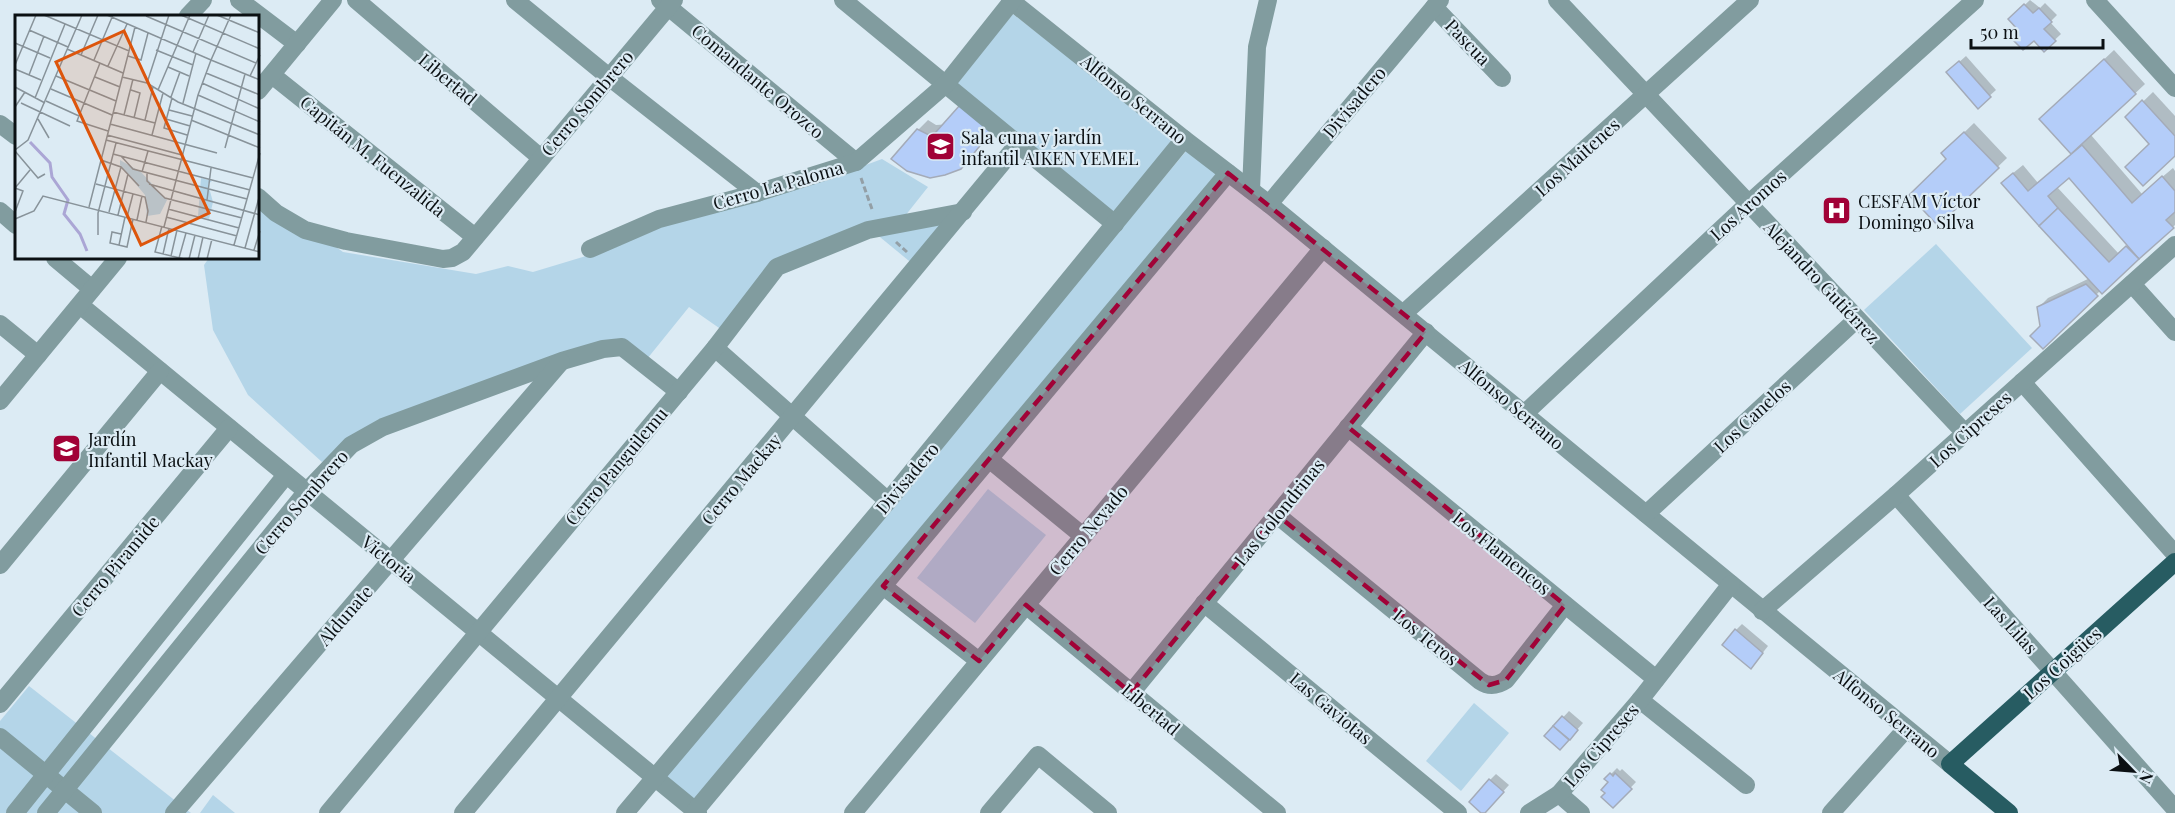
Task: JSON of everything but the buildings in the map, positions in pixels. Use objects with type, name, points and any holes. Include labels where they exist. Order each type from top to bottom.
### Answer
[{"type":"main road","name":"Los Coigües","points":[[1950,764],[2175,562]]},
{"type":"main road","name":"Alfonso Serrano","points":[[1950,764],[2009,813]]},
{"type":"street","points":[[189,15],[203,0]]},
{"type":"street","points":[[239,0],[259,15]]},
{"type":"street","points":[[260,89],[333,0]]},
{"type":"street","name":"Libertad","points":[[356,0],[541,158]]},
{"type":"street","points":[[515,0],[757,193]]},
{"type":"street","points":[[843,0],[1114,224]]},
{"type":"street","points":[[1251,190],[1257,47],[1268,0]]},
{"type":"street","name":"Alejandro Gutiérrez","points":[[1557,0],[1965,433]]},
{"type":"street","name":"Los Maitenes","points":[[1404,313],[1750,0]]},
{"type":"street","name":"Los Aromos","points":[[1524,414],[1748,204],[1975,0]]},
{"type":"street","points":[[2095,0],[2175,88]]},
{"type":"street","name":"Cerro La Paloma","points":[[590,249],[659,219],[757,193],[856,162],[946,84],[1011,1]]},
{"type":"street","name":"Alfonso Serrano","points":[[1011,1],[1404,313],[1950,764]]},
{"type":"street","name":"Cerro Sombrero","points":[[260,199],[276,213],[304,230],[346,241],[443,259],[452,258],[463,252],[609,77],[667,2]]},
{"type":"street","name":"Comandante Orozco","points":[[667,2],[856,162]]},
{"type":"street","name":"Divisadero","points":[[1269,204],[1437,3]]},
{"type":"street","name":"Pascua","points":[[1437,3],[1502,78]]},
{"type":"street","points":[[260,16],[297,44]]},
{"type":"street","name":"Capitán M. Fuenzalida","points":[[272,75],[475,237]]},
{"type":"street","points":[[0,124],[15,135]]},
{"type":"street","name":"Divisadero","points":[[625,813],[888,501],[1184,139]]},
{"type":"street","name":"Cerro Mackay","points":[[463,813],[1018,144]]},
{"type":"street","points":[[697,812],[1228,172]]},
{"type":"street","points":[[0,211],[15,224]]},
{"type":"street","name":"Cerro Panguilemu","points":[[328,813],[715,348],[777,267],[868,230],[963,212]]},
{"type":"street","name":"Los Cipreses","points":[[1762,611],[1896,495],[2175,245]]},
{"type":"street","name":"Cerro Nevado","points":[[853,813],[1323,248]]},
{"type":"street","points":[[57,260],[92,289]]},
{"type":"street","points":[[0,401],[116,260]]},
{"type":"street","points":[[2132,284],[2175,332]]},
{"type":"street","name":"Victoria","points":[[80,305],[697,812]]},
{"type":"street","name":"Los Canelos","points":[[1646,514],[1857,319]]},
{"type":"street","points":[[0,324],[38,355]]},
{"type":"street","name":"Las Golondrinas","points":[[1131,693],[1426,332]]},
{"type":"street","name":"Cerro Sombrero","points":[[46,813],[306,491],[351,445],[383,428],[562,361],[603,349],[622,347],[678,392]]},
{"type":"street","points":[[715,348],[888,501]]},
{"type":"street","name":"Aldunate","points":[[174,813],[562,361]]},
{"type":"street","points":[[0,565],[160,371]]},
{"type":"street","points":[[2022,382],[2175,554]]},
{"type":"street","name":"Los Flamencos","points":[[1348,427],[1656,679]]},
{"type":"street","name":"Cerro Piramide","points":[[0,704],[230,428]]},
{"type":"street","points":[[988,459],[1083,536]]},
{"type":"street","name":"Cerro Sombrero","points":[[15,813],[286,474]]},
{"type":"street","name":"Las Lilas","points":[[1896,495],[2175,809]]},
{"type":"street","name":"Los Teros","points":[[1277,515],[1480,681],[1488,685],[1506,680],[1565,605]]},
{"type":"street","name":"Los Cipreses","points":[[1529,813],[1559,794],[1640,700],[1731,584]]},
{"type":"street","points":[[883,586],[979,661]]},
{"type":"street","name":"Las Gaviotas","points":[[1204,603],[1458,813]]},
{"type":"street","name":"Libertad","points":[[1026,605],[1277,813]]},
{"type":"street","points":[[1640,700],[1746,785]]},
{"type":"street","points":[[1831,813],[1906,729]]},
{"type":"street","points":[[0,737],[93,813]]},
{"type":"street","points":[[989,813],[1038,755],[1108,813]]},
{"type":"street","points":[[1559,794],[1581,813]]},
{"type":"highlighted area","points":[[1228,173],[1426,332],[1348,427],[1565,605],[1506,680],[1489,685],[1277,515],[1131,693],[1026,605],[979,661],[883,586]]},
{"type":"shaded area","points":[[1013,14],[1174,139],[1112,214],[955,83]]},
{"type":"shaded area","points":[[1187,150],[1217,173],[697,803],[664,776]]},
{"type":"shaded area","points":[[882,159],[928,187],[905,216],[779,261],[722,330],[689,307],[647,359],[623,342],[370,430],[322,462],[248,395],[213,330],[204,265],[208,260],[260,260],[260,192],[343,252],[476,274],[508,266],[533,272],[596,253],[676,217],[855,169]]},
{"type":"shaded area","points":[[951,220],[914,265],[875,233]]},
{"type":"shaded area","points":[[1936,244],[2032,348],[1960,414],[1864,310]]},
{"type":"shaded area","points":[[988,489],[1046,535],[975,623],[917,578]]},
{"type":"shaded area","points":[[29,686],[191,813],[0,813],[0,721]]},
{"type":"shaded area","points":[[1474,703],[1509,733],[1461,791],[1426,761]]},
{"type":"shaded area","points":[[213,795],[235,813],[200,813]]},
{"type":"place","name":"Sala cuna y jardín infantil AIKEN YEMEL","points":[[940,147]]},
{"type":"place","name":"CESFAM Víctor Domingo Silva","points":[[1837,211]]},
{"type":"place","name":"Jardín Infantil Mackay","points":[[67,449]]}]
